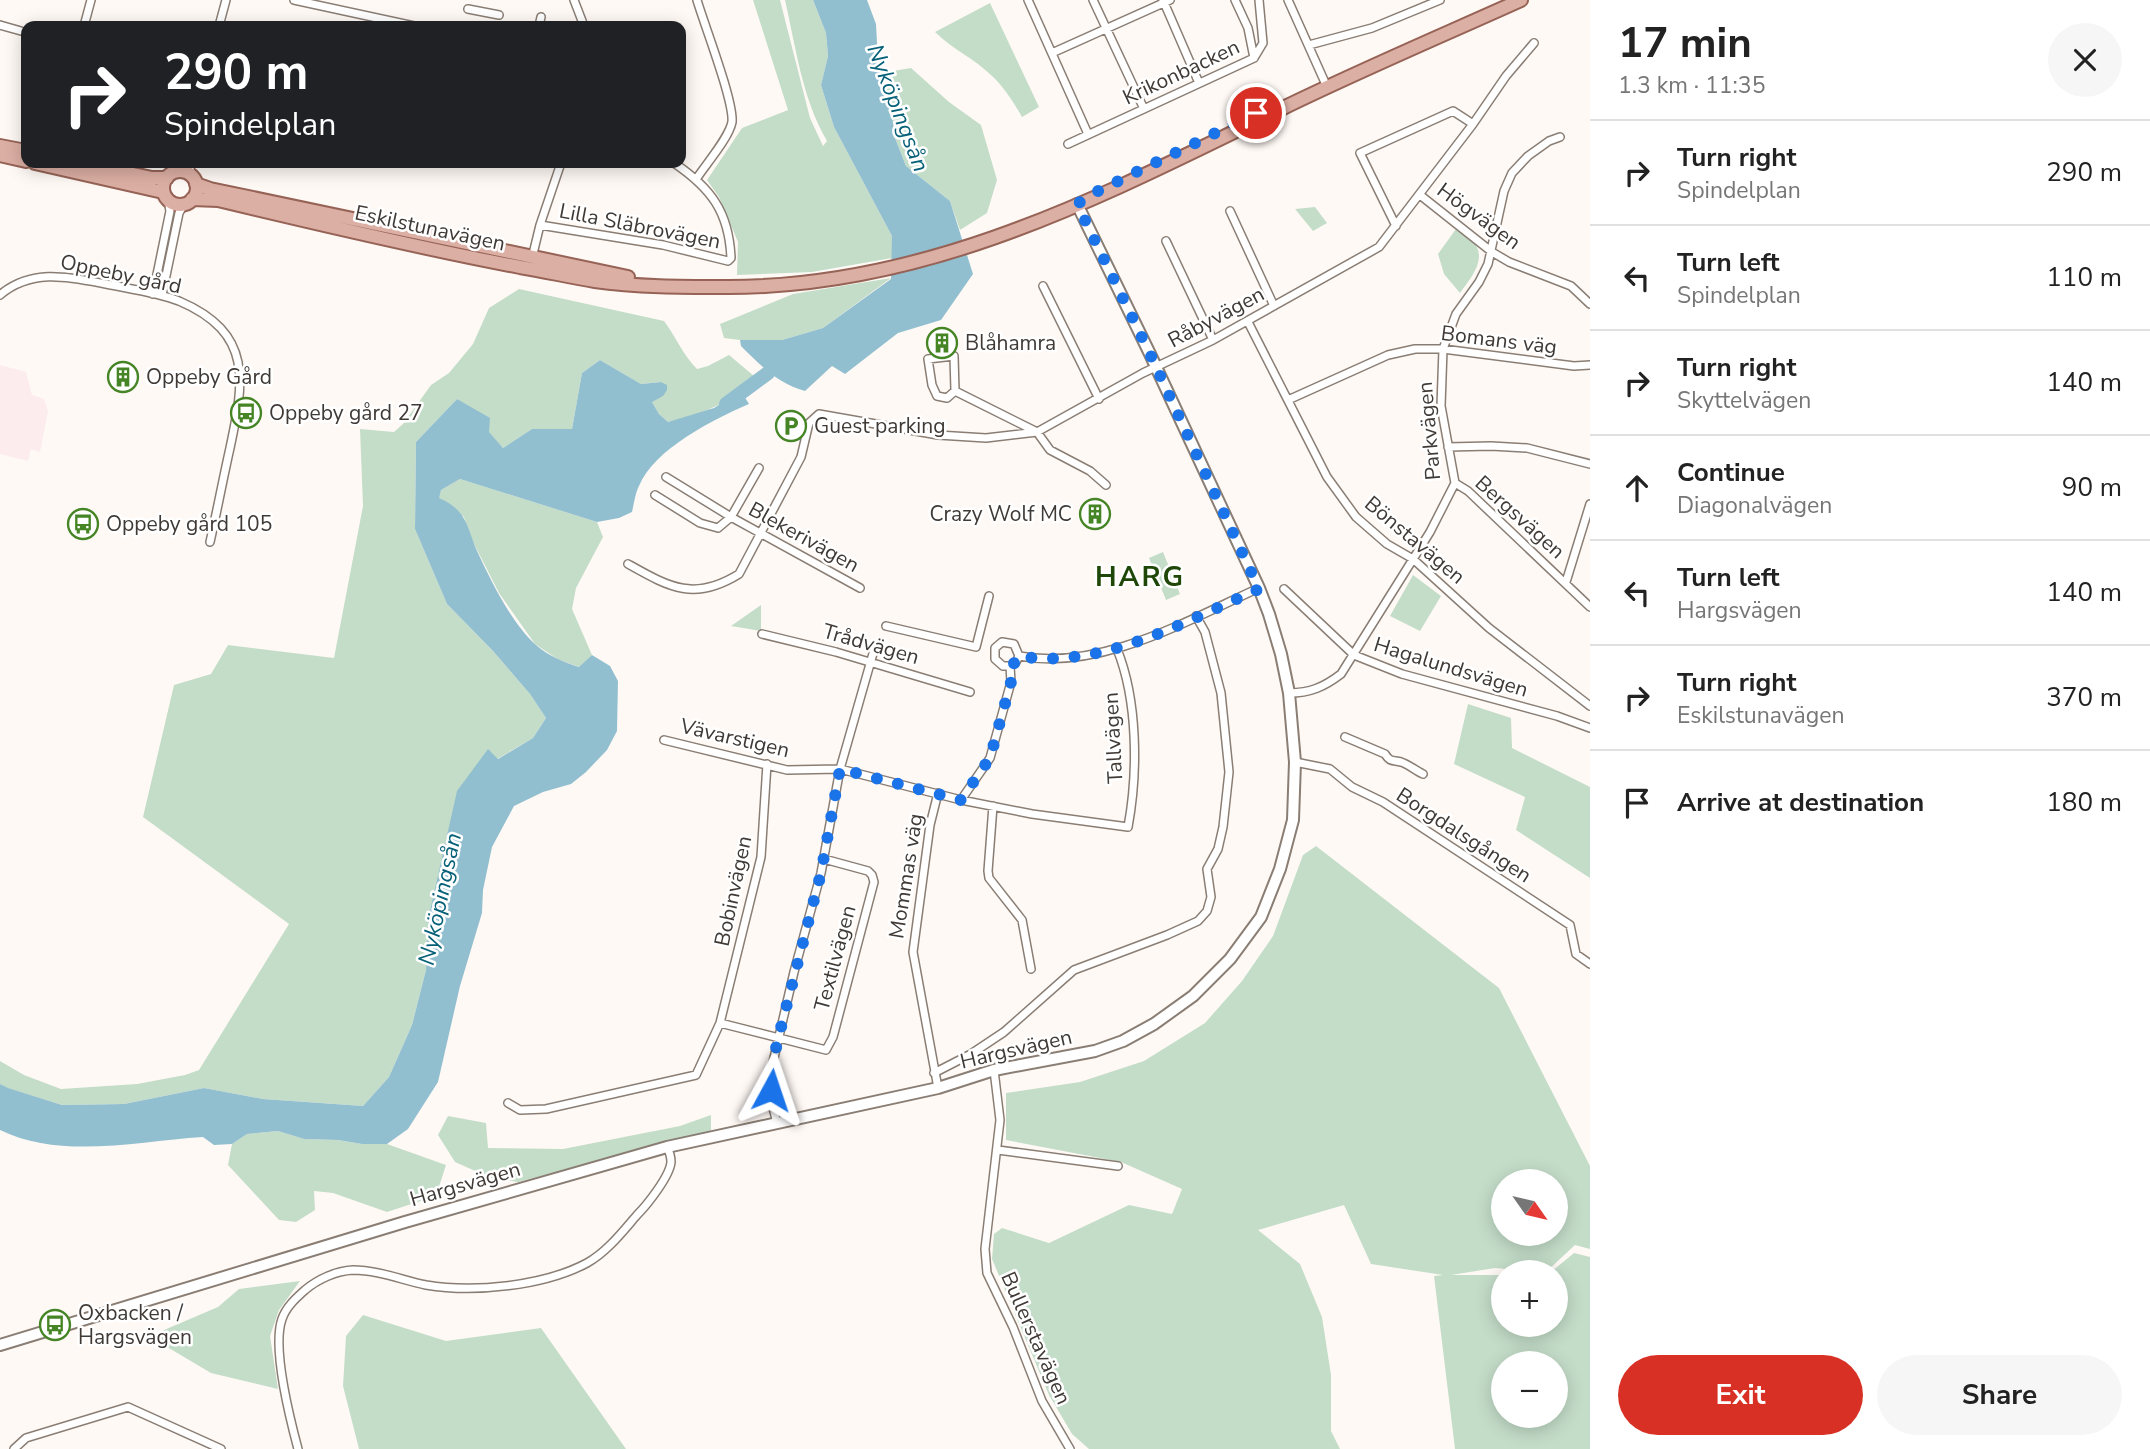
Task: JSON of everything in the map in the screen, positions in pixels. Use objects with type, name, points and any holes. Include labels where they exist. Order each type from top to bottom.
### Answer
[{"type":"main road","name":"Eskilstunavägen","points":[[105,168],[152,178],[183,172],[237,195],[531,263],[597,281],[727,287],[773,285],[867,274],[906,266],[985,243],[1077,204],[1099,198],[1326,83],[1520,0]]},
{"type":"main road","points":[[0,146],[21,150]]},
{"type":"main road","points":[[0,155],[21,160]]},
{"type":"main road","points":[[55,168],[165,196],[183,172],[195,195],[188,202]]},
{"type":"main road","name":"Eskilstunavägen","points":[[165,196],[175,204],[218,200],[437,251],[531,263]]},
{"type":"street","points":[[85,21],[91,0]]},
{"type":"street","points":[[220,21],[226,0]]},
{"type":"street","points":[[294,0],[391,21]]},
{"type":"street","points":[[574,0],[582,21]]},
{"type":"street","points":[[681,168],[696,178],[722,142],[732,122],[719,67],[697,0]]},
{"type":"street","points":[[1028,0],[1088,134]]},
{"type":"street","points":[[1093,0],[1144,109]]},
{"type":"street","points":[[1235,0],[1248,28],[1254,58]]},
{"type":"street","name":"Krikonbacken","points":[[1068,144],[1254,58],[1263,43],[1259,0]]},
{"type":"street","points":[[1288,0],[1326,83]]},
{"type":"street","points":[[1309,45],[1372,28],[1440,0]]},
{"type":"street","points":[[1052,53],[1166,1],[1199,83]]},
{"type":"street","points":[[468,9],[499,15]]},
{"type":"street","points":[[540,21],[541,17]]},
{"type":"street","points":[[0,25],[21,31]]},
{"type":"street","name":"Råbyvägen","points":[[761,533],[801,457],[809,423],[818,414],[938,435],[986,438],[1037,432],[1213,340],[1379,247],[1473,124],[1503,80],[1534,43]]},
{"type":"street","points":[[1396,226],[1360,153],[1453,111],[1473,124]]},
{"type":"street","name":"Parkvägen","points":[[1289,693],[1302,693],[1324,687],[1340,674],[1413,559],[1455,483],[1441,406],[1443,349],[1456,314],[1479,282],[1492,252],[1504,191],[1512,173],[1528,156],[1549,141],[1560,137]]},
{"type":"street","points":[[531,263],[540,225],[559,168]]},
{"type":"street","name":"Lilla Släbrovägen","points":[[540,225],[663,245],[729,261],[732,258],[730,237],[723,216],[696,178]]},
{"type":"street","name":"Högvägen","points":[[1420,195],[1492,252],[1508,262],[1571,286],[1590,304]]},
{"type":"street","points":[[153,294],[170,211],[165,196]]},
{"type":"street","points":[[162,295],[179,213],[188,202]]},
{"type":"street","name":"Hargsvägen","points":[[0,1345],[405,1222],[667,1147],[938,1088],[994,1070],[1095,1051],[1123,1041],[1154,1024],[1194,996],[1230,959],[1261,917],[1280,869],[1293,820],[1295,762],[1289,693],[1281,654],[1259,589],[1077,204]]},
{"type":"street","points":[[1230,211],[1274,306]]},
{"type":"street","points":[[1166,241],[1213,340]]},
{"type":"street","name":"Oppeby gård","points":[[0,295],[19,283],[40,276],[61,275],[162,295],[197,310],[229,339],[241,370],[241,398],[210,542]]},
{"type":"street","points":[[1043,286],[1099,399]]},
{"type":"street","name":"Bönstavägen","points":[[1248,321],[1327,477],[1356,517],[1387,544],[1413,559],[1489,628],[1590,706]]},
{"type":"street","name":"Bomans väg","points":[[1288,400],[1388,355],[1415,349],[1443,349],[1574,366],[1590,365]]},
{"type":"street","points":[[954,356],[956,391],[947,398],[937,396],[932,385],[928,359],[954,356]]},
{"type":"street","points":[[956,391],[1037,432],[1050,450],[1090,471],[1106,485]]},
{"type":"street","points":[[1448,447],[1527,448],[1590,464]]},
{"type":"street","name":"Blekerivägen","points":[[655,495],[700,523],[718,528],[731,517],[760,468]]},
{"type":"street","name":"Blekerivägen","points":[[666,477],[731,517],[860,588]]},
{"type":"street","name":"Bergsvägen","points":[[1455,483],[1468,491],[1590,607]]},
{"type":"street","points":[[1566,582],[1590,504]]},
{"type":"street","points":[[628,564],[663,584],[696,591],[724,584],[739,574],[761,533]]},
{"type":"street","points":[[1019,656],[1057,659],[1117,649],[1259,589]]},
{"type":"street","name":"Hagalundsvägen","points":[[1284,589],[1354,655],[1402,674],[1557,716],[1590,728]]},
{"type":"street","points":[[976,648],[989,596]]},
{"type":"street","points":[[934,1073],[971,1054],[1004,1032],[1074,970],[1177,931],[1198,921],[1207,911],[1211,897],[1207,869],[1218,849],[1223,827],[1228,762],[1221,693],[1205,632],[1196,616]]},
{"type":"street","points":[[886,626],[994,652]]},
{"type":"street","name":"Trådvägen","points":[[762,634],[970,692]]},
{"type":"street","points":[[1006,641],[1014,644],[1019,656],[1010,666],[999,665],[994,652],[998,645],[1006,641]]},
{"type":"street","name":"Tallvägen","points":[[1117,649],[1126,670],[1132,707],[1134,797],[1128,827]]},
{"type":"street","points":[[777,1123],[772,1104],[770,1075],[824,859],[840,769],[874,650]]},
{"type":"street","points":[[961,800],[990,758],[1011,682],[1010,666]]},
{"type":"street","points":[[1345,737],[1423,774]]},
{"type":"street","name":"Vävarstigen","points":[[664,740],[787,770],[840,769],[961,800],[1128,827]]},
{"type":"street","name":"Borgdalsgången","points":[[1295,762],[1330,769],[1352,787],[1382,802],[1570,925],[1576,954],[1590,964]]},
{"type":"street","name":"Bobinvägen","points":[[508,1103],[520,1110],[546,1109],[696,1075],[720,1023],[761,857],[767,764]]},
{"type":"street","name":"Mommas väg","points":[[938,793],[930,825],[913,952],[938,1088]]},
{"type":"street","points":[[993,806],[989,878],[1022,920],[1031,969]]},
{"type":"street","name":"Textilvägen","points":[[778,1039],[826,1050],[832,1037],[874,881],[868,871],[824,859]]},
{"type":"street","points":[[720,1023],[778,1039]]},
{"type":"street","name":"Bullerstavägen","points":[[994,1070],[1000,1120],[985,1249],[987,1273],[1013,1327],[1042,1401],[1070,1449]]},
{"type":"street","points":[[299,1449],[293,1430],[278,1337],[282,1317],[291,1303],[309,1287],[324,1277],[351,1270],[375,1272],[453,1288],[492,1286],[531,1281],[589,1262],[614,1241],[644,1208],[668,1171],[671,1160],[667,1147]]},
{"type":"street","points":[[998,1150],[1118,1166]]},
{"type":"street","points":[[14,1449],[26,1438],[128,1407],[221,1449]]},
{"type":"shaded area","points":[[0,365],[26,372],[32,395],[44,399],[48,411],[40,452],[31,449],[28,461],[0,454]]},
{"type":"green space","points":[[753,0],[780,0],[810,118],[823,146],[827,141],[811,108],[785,0],[813,0],[826,33],[828,56],[821,85],[834,127],[892,236],[892,258],[812,272],[737,275],[738,242],[719,197],[707,180],[742,128],[788,110]]},
{"type":"green space","points":[[990,3],[1039,107],[1022,117],[1005,90],[992,76],[935,32]]},
{"type":"green space","points":[[911,68],[949,102],[981,125],[997,180],[987,213],[960,230],[950,201],[906,166],[895,138],[881,73]]},
{"type":"green space","points":[[1315,207],[1327,223],[1313,231],[1295,209]]},
{"type":"green space","points":[[1456,229],[1475,244],[1479,257],[1472,276],[1460,293],[1444,274],[1438,254]]},
{"type":"green space","points":[[891,278],[823,328],[782,340],[724,338],[720,324],[793,294]]},
{"type":"green space","points":[[519,289],[664,321],[697,369],[729,355],[754,376],[736,394],[715,407],[668,422],[652,402],[661,382],[641,384],[600,360],[582,373],[572,429],[532,429],[503,448],[457,399],[416,442],[415,529],[447,604],[493,651],[530,694],[546,718],[533,738],[497,759],[488,750],[428,920],[426,970],[412,1025],[389,1077],[363,1106],[263,1099],[204,1088],[124,1104],[62,1105],[0,1084],[0,1061],[24,1075],[61,1089],[137,1084],[199,1070],[289,924],[143,817],[174,685],[211,674],[228,645],[334,658],[363,506],[360,429],[394,432],[403,424],[431,385],[449,373],[473,344],[489,308]]},
{"type":"green space","points":[[460,479],[597,522],[603,537],[576,588],[572,609],[592,655],[580,667],[559,660],[535,644],[499,593],[470,536],[464,517],[438,498],[441,490]]},
{"type":"green space","points":[[1163,552],[1180,594],[1166,600],[1149,558]]},
{"type":"green space","points":[[1413,575],[1441,596],[1420,631],[1390,616]]},
{"type":"green space","points":[[761,605],[761,631],[731,626]]},
{"type":"green space","points":[[1468,704],[1511,718],[1512,748],[1590,787],[1590,878],[1516,830],[1525,797],[1454,764]]},
{"type":"green space","points":[[1316,846],[1499,988],[1590,1166],[1590,1249],[1575,1245],[1559,1260],[1491,1260],[1491,1269],[1451,1275],[1491,1275],[1491,1337],[1568,1337],[1568,1260],[1566,1260],[1574,1253],[1590,1257],[1590,1449],[1455,1449],[1434,1276],[1443,1275],[1371,1264],[1344,1205],[1258,1230],[1300,1264],[1322,1317],[1331,1375],[1331,1431],[1340,1449],[1089,1449],[1072,1434],[1049,1395],[992,1259],[994,1234],[1002,1228],[1049,1243],[1129,1205],[1172,1214],[1182,1189],[1121,1162],[1006,1140],[1006,1093],[1080,1082],[1144,1061],[1205,1023],[1242,981],[1273,936],[1303,855]]},
{"type":"green space","points":[[711,1115],[711,1132],[518,1182],[491,1178],[455,1162],[438,1135],[448,1116],[486,1123],[488,1148],[563,1149],[680,1126]]},
{"type":"green space","points":[[278,1131],[304,1139],[387,1144],[446,1165],[436,1196],[387,1212],[333,1193],[314,1191],[315,1210],[296,1222],[279,1220],[228,1165],[232,1144],[247,1134]]},
{"type":"green space","points":[[300,1281],[279,1310],[270,1336],[278,1389],[211,1373],[157,1341],[157,1333],[218,1307],[239,1289]]},
{"type":"green space","points":[[363,1315],[446,1341],[541,1328],[626,1449],[359,1449],[343,1386],[346,1336]]},
{"type":"water","points":[[813,0],[867,0],[876,24],[884,90],[895,138],[906,166],[950,201],[973,274],[941,320],[898,333],[845,374],[832,366],[805,391],[786,384],[770,373],[741,346],[740,340],[782,340],[823,328],[891,279],[892,236],[834,127],[821,85],[828,56],[826,33]]},
{"type":"water","points":[[600,360],[641,384],[661,382],[667,385],[663,396],[652,402],[668,422],[714,408],[741,391],[749,404],[703,427],[671,448],[647,472],[638,489],[632,512],[619,518],[597,522],[460,479],[441,490],[439,498],[461,514],[496,589],[527,636],[546,652],[573,665],[579,667],[592,655],[610,666],[618,681],[617,731],[607,750],[571,784],[543,792],[514,806],[492,847],[483,890],[482,913],[460,986],[438,1082],[408,1129],[387,1144],[304,1139],[278,1131],[247,1134],[232,1144],[214,1145],[203,1137],[100,1146],[48,1144],[0,1130],[0,1084],[62,1105],[124,1104],[204,1088],[263,1099],[363,1106],[389,1077],[412,1025],[426,970],[428,920],[457,791],[488,749],[498,759],[533,738],[546,718],[530,694],[493,651],[447,604],[415,529],[416,442],[457,399],[490,418],[489,432],[503,448],[532,429],[572,429],[582,373]]},
{"type":"waterway","name":"Nyköpingsån","points":[[726,404],[768,373],[779,358]]},
{"type":"place","name":"Blåhamra","points":[[942,343]]},
{"type":"place","name":"Oppeby Gård","points":[[123,377]]},
{"type":"place","name":"Oppeby gård 27","points":[[246,413]]},
{"type":"place","name":"Guest parking","points":[[791,426]]},
{"type":"place","name":"Crazy Wolf MC","points":[[1095,514]]},
{"type":"place","name":"Oppeby gård 105","points":[[83,524]]},
{"type":"place","name":"Oxbacken / Hargsvägen","points":[[55,1325]]},
{"type":"district","name":"HARG","points":[[1140,577]]},
{"type":"route","points":[[771,1090],[770,1075],[821,873],[840,769],[876,776],[961,800],[990,758],[1011,682],[1010,666],[1019,656],[1057,659],[1117,649],[1259,589],[1077,204],[1256,113]]}]
